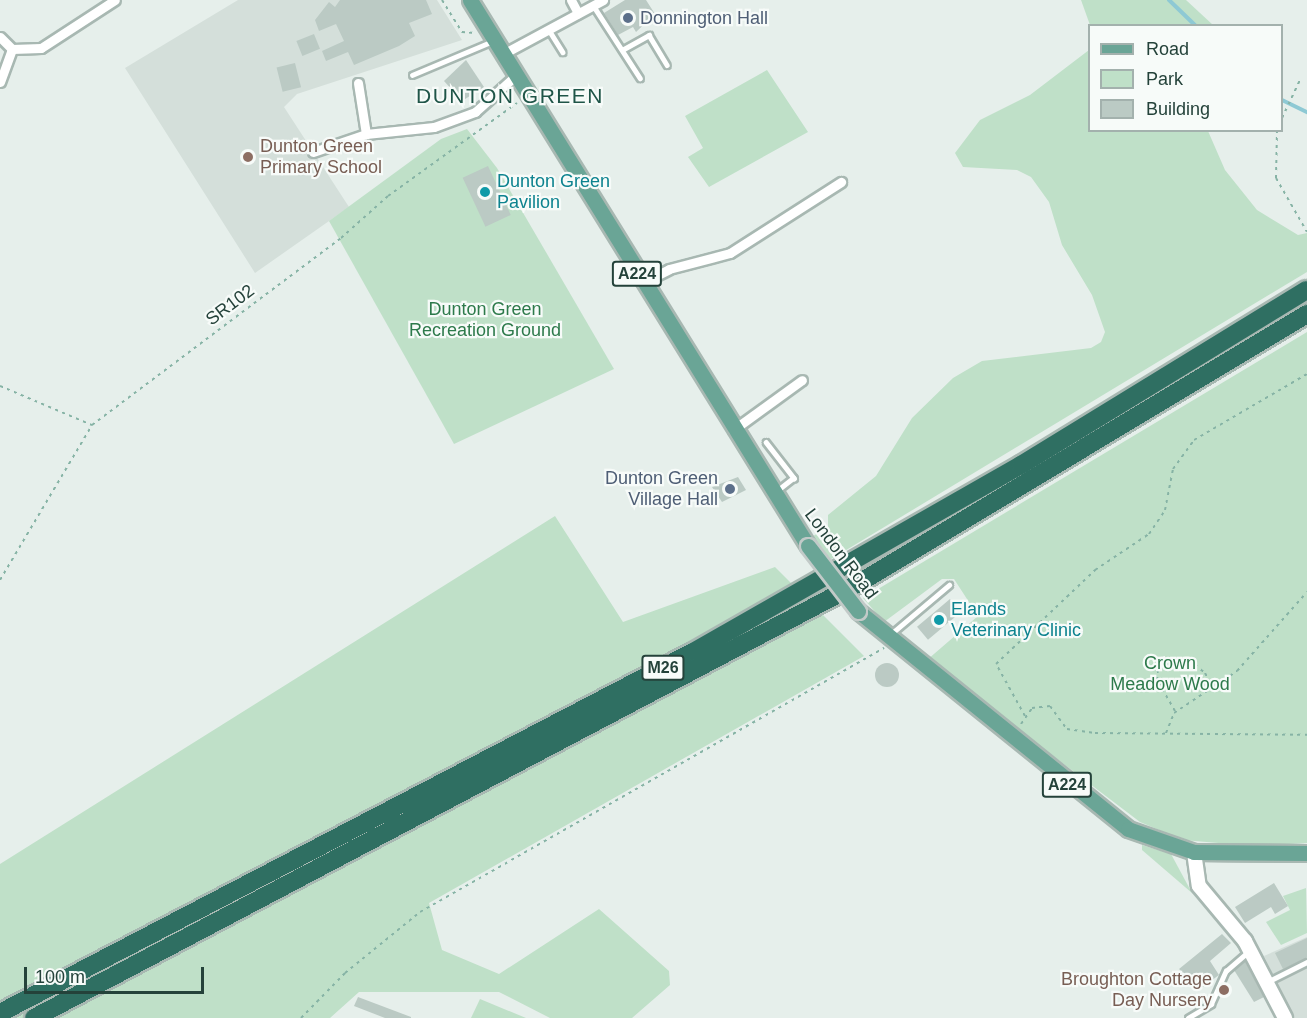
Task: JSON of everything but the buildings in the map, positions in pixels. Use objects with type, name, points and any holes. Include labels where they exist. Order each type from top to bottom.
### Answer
[{"type":"highway","name":"M26","points":[[0,1013],[693,652],[1021,465],[1307,290]]},
{"type":"highway","name":"M26","points":[[34,1018],[850,588],[1307,314]]},
{"type":"main road","name":"London Road","points":[[470,0],[513,78],[527,97],[733,430],[808,546],[858,611],[889,641],[1019,746],[1128,829],[1194,852]]},
{"type":"main road","name":"A224","points":[[1194,852],[1307,853]]},
{"type":"street","points":[[0,37],[12,49],[41,48],[115,0]]},
{"type":"street","points":[[571,0],[578,13]]},
{"type":"street","points":[[501,56],[603,0]]},
{"type":"street","points":[[0,82],[12,49]]},
{"type":"street","points":[[313,152],[366,134],[444,123],[475,112],[513,78]]},
{"type":"street","points":[[358,83],[366,134]]},
{"type":"street","points":[[642,283],[669,269],[730,253],[842,182]]},
{"type":"street","points":[[733,430],[802,380]]},
{"type":"street","points":[[1194,852],[1199,886],[1251,951],[1269,981],[1286,1018]]},
{"type":"lane","points":[[593,5],[640,78]]},
{"type":"lane","points":[[549,30],[563,52]]},
{"type":"lane","points":[[622,50],[649,35],[667,65]]},
{"type":"lane","points":[[412,75],[491,37]]},
{"type":"lane","points":[[766,442],[794,478],[774,494]]},
{"type":"lane","points":[[889,641],[949,585]]},
{"type":"lane","points":[[1188,1018],[1211,1004],[1226,971],[1251,951]]},
{"type":"lane","points":[[1269,981],[1307,962]]},
{"type":"path","points":[[442,0],[462,32],[491,37]]},
{"type":"path","points":[[1283,114],[1300,80]]},
{"type":"path","name":"SR102","points":[[0,580],[92,425],[340,238],[388,196],[527,97]]},
{"type":"path","points":[[1277,132],[1276,178],[1307,233]]},
{"type":"path","points":[[1025,716],[996,664],[1012,645],[1120,549],[1149,534],[1165,510],[1173,469],[1194,440],[1307,374]]},
{"type":"path","points":[[0,386],[92,425]]},
{"type":"path","points":[[1166,733],[1176,712],[1237,671],[1307,592]]},
{"type":"path","points":[[302,1018],[345,973],[420,912],[889,641]]},
{"type":"path","points":[[1176,712],[1162,693],[1158,666],[1189,660],[1205,673],[1213,689]]},
{"type":"path","points":[[1019,746],[1028,734],[1020,722],[1032,708],[1050,706],[1067,729],[1307,735]]},
{"type":"shaded area","name":"Dunton Green Primary School","points":[[238,0],[437,0],[462,40],[297,94],[284,107],[349,207],[255,273],[125,68]]},
{"type":"shaded area","points":[[1307,937],[1307,1018],[1294,1018],[1264,956]]},
{"type":"green space","points":[[1081,0],[1186,0],[1212,24],[1090,24]]},
{"type":"green space","points":[[1088,51],[1088,132],[1208,132],[1225,170],[1257,210],[1298,235],[1307,233],[1307,272],[828,561],[810,538],[828,527],[828,515],[876,476],[912,418],[953,378],[982,361],[1091,348],[1101,342],[1105,332],[1092,295],[1062,245],[1049,202],[1031,177],[1017,170],[963,167],[955,153],[980,120],[1030,95]]},
{"type":"green space","points":[[767,70],[808,132],[709,187],[688,157],[703,148],[685,116]]},
{"type":"green space","name":"Dunton Green Recreation Ground","points":[[467,129],[497,168],[614,369],[454,444],[329,221],[441,139]]},
{"type":"green space","name":"Crown Meadow Wood","points":[[1307,332],[1307,843],[1254,846],[1183,840],[1140,822],[927,660],[978,616],[954,579],[942,579],[884,622],[863,598]]},
{"type":"green space","points":[[555,516],[623,622],[775,567],[864,656],[429,903],[442,950],[499,974],[599,909],[669,971],[670,985],[632,1018],[550,1018],[499,992],[359,992],[330,1018],[0,1018],[0,864]]},
{"type":"green space","points":[[1142,845],[1171,854],[1192,893],[1142,850]]},
{"type":"green space","points":[[1306,888],[1307,933],[1281,945],[1266,922],[1290,910],[1283,896]]},
{"type":"green space","points":[[480,999],[526,1018],[471,1018]]},
{"type":"waterway","points":[[1169,0],[1194,24]]},
{"type":"waterway","points":[[1283,100],[1307,112]]},
{"type":"place","name":"Donnington Hall","points":[[628,18]]},
{"type":"place","name":"Dunton Green Primary School","points":[[248,157]]},
{"type":"place","name":"Dunton Green Pavilion","points":[[485,192]]},
{"type":"place","name":"Dunton Green Village Hall","points":[[730,489]]},
{"type":"place","name":"Elands Veterinary Clinic","points":[[939,620]]},
{"type":"place","name":"Broughton Cottage Day Nursery","points":[[1224,990]]},
{"type":"district","name":"DUNTON GREEN","points":[[510,96]]}]
